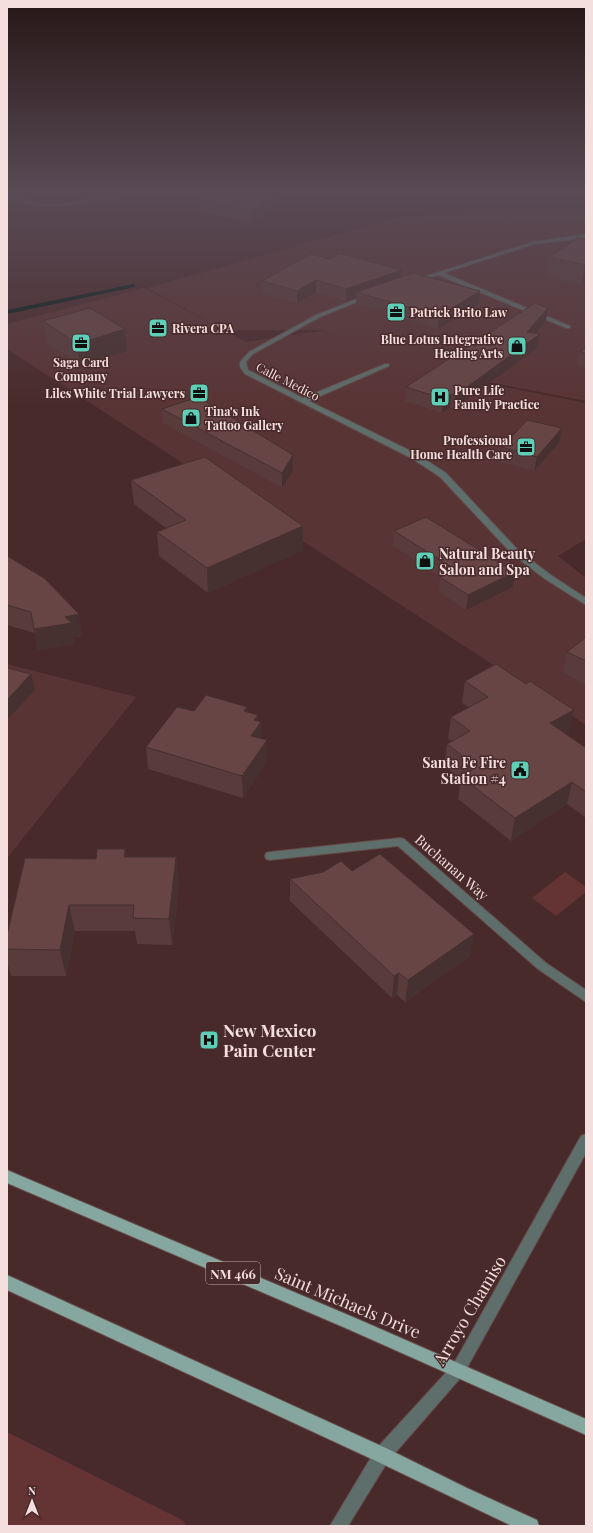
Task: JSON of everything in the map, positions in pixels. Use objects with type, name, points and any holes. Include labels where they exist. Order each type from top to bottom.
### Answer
[{"type":"main road","name":"Saint Michaels Drive","points":[[7,1176],[458,1370],[586,1427]]},
{"type":"main road","points":[[7,1282],[382,1455],[461,1494],[531,1526]]},
{"type":"street","points":[[410,282],[465,265]]},
{"type":"street","points":[[438,273],[568,327]]},
{"type":"street","name":"Calle Medico","points":[[375,294],[318,316],[244,358],[242,366],[247,373],[414,456],[429,465],[443,475],[515,552],[548,577],[586,602]]},
{"type":"street","points":[[303,402],[387,365]]},
{"type":"street","name":"Buchanan Way","points":[[270,856],[400,842],[542,966],[586,997]]},
{"type":"street","name":"Arroyo Chamiso","points":[[338,1526],[382,1455],[458,1370],[586,1140]]},
{"type":"shaded area","points":[[231,265],[586,265],[586,401],[442,373],[453,377],[586,403],[586,539],[558,556],[586,578],[586,725],[7,349],[7,324],[144,288],[246,342],[320,331],[335,336],[321,330],[224,330],[147,288]]},
{"type":"shaded area","points":[[7,664],[136,697],[7,858]]},
{"type":"shaded area","points":[[565,872],[586,887],[586,892],[556,916],[532,898]]},
{"type":"shaded area","points":[[7,1432],[184,1521],[185,1526],[7,1526]]},
{"type":"building","points":[[292,265],[382,265],[402,270],[346,289],[316,280],[297,291],[262,281]]},
{"type":"building","points":[[413,273],[480,291],[439,316],[356,292]]},
{"type":"building","points":[[535,303],[548,308],[527,332],[540,334],[456,395],[452,394],[444,399],[406,387]]},
{"type":"building","points":[[90,308],[125,329],[77,344],[43,321]]},
{"type":"building","points":[[586,348],[586,354],[580,351]]},
{"type":"building","points":[[198,397],[293,455],[282,473],[162,409]]},
{"type":"building","points":[[527,420],[562,428],[537,457],[502,447]]},
{"type":"building","points":[[205,457],[303,526],[207,568],[157,532],[186,520],[131,480]]},
{"type":"building","points":[[426,517],[515,572],[468,595],[440,577],[456,570],[394,531]]},
{"type":"building","points":[[7,556],[44,578],[79,614],[65,617],[72,623],[34,629],[31,612],[7,605]]},
{"type":"building","points":[[586,637],[586,661],[567,652]]},
{"type":"building","points":[[496,664],[526,684],[530,681],[574,710],[550,723],[586,748],[586,792],[572,782],[515,818],[461,777],[477,767],[447,744],[470,731],[451,717],[488,697],[465,681]]},
{"type":"building","points":[[7,668],[31,674],[7,700]]},
{"type":"building","points":[[206,695],[247,707],[244,711],[258,715],[254,720],[261,722],[251,736],[267,740],[242,776],[146,747],[177,707],[194,711]]},
{"type":"building","points":[[97,849],[125,849],[124,857],[176,857],[169,919],[133,918],[134,905],[69,905],[60,950],[7,949],[7,935],[25,858],[96,859]]},
{"type":"building","points":[[380,854],[474,934],[408,980],[399,973],[394,976],[290,879],[323,872],[341,861],[352,871]]},
{"type":"waterway","points":[[7,312],[133,286]]},
{"type":"place","name":"Patrick Brito Law","points":[[396,312]]},
{"type":"place","name":"Rivera CPA","points":[[158,328]]},
{"type":"place","name":"Saga Card Company","points":[[81,343]]},
{"type":"place","name":"Blue Lotus Integrative Healing Arts","points":[[517,346]]},
{"type":"place","name":"Liles White Trial Lawyers","points":[[199,393]]},
{"type":"place","name":"Pure Life Family Practice","points":[[440,397]]},
{"type":"place","name":"Tina's Ink Tattoo Gallery","points":[[191,418]]},
{"type":"place","name":"Professional Home Health Care","points":[[526,447]]},
{"type":"place","name":"Natural Beauty Salon and Spa","points":[[425,561]]},
{"type":"place","name":"Santa Fe Fire Station #4","points":[[520,770]]},
{"type":"place","name":"New Mexico Pain Center","points":[[209,1040]]}]
